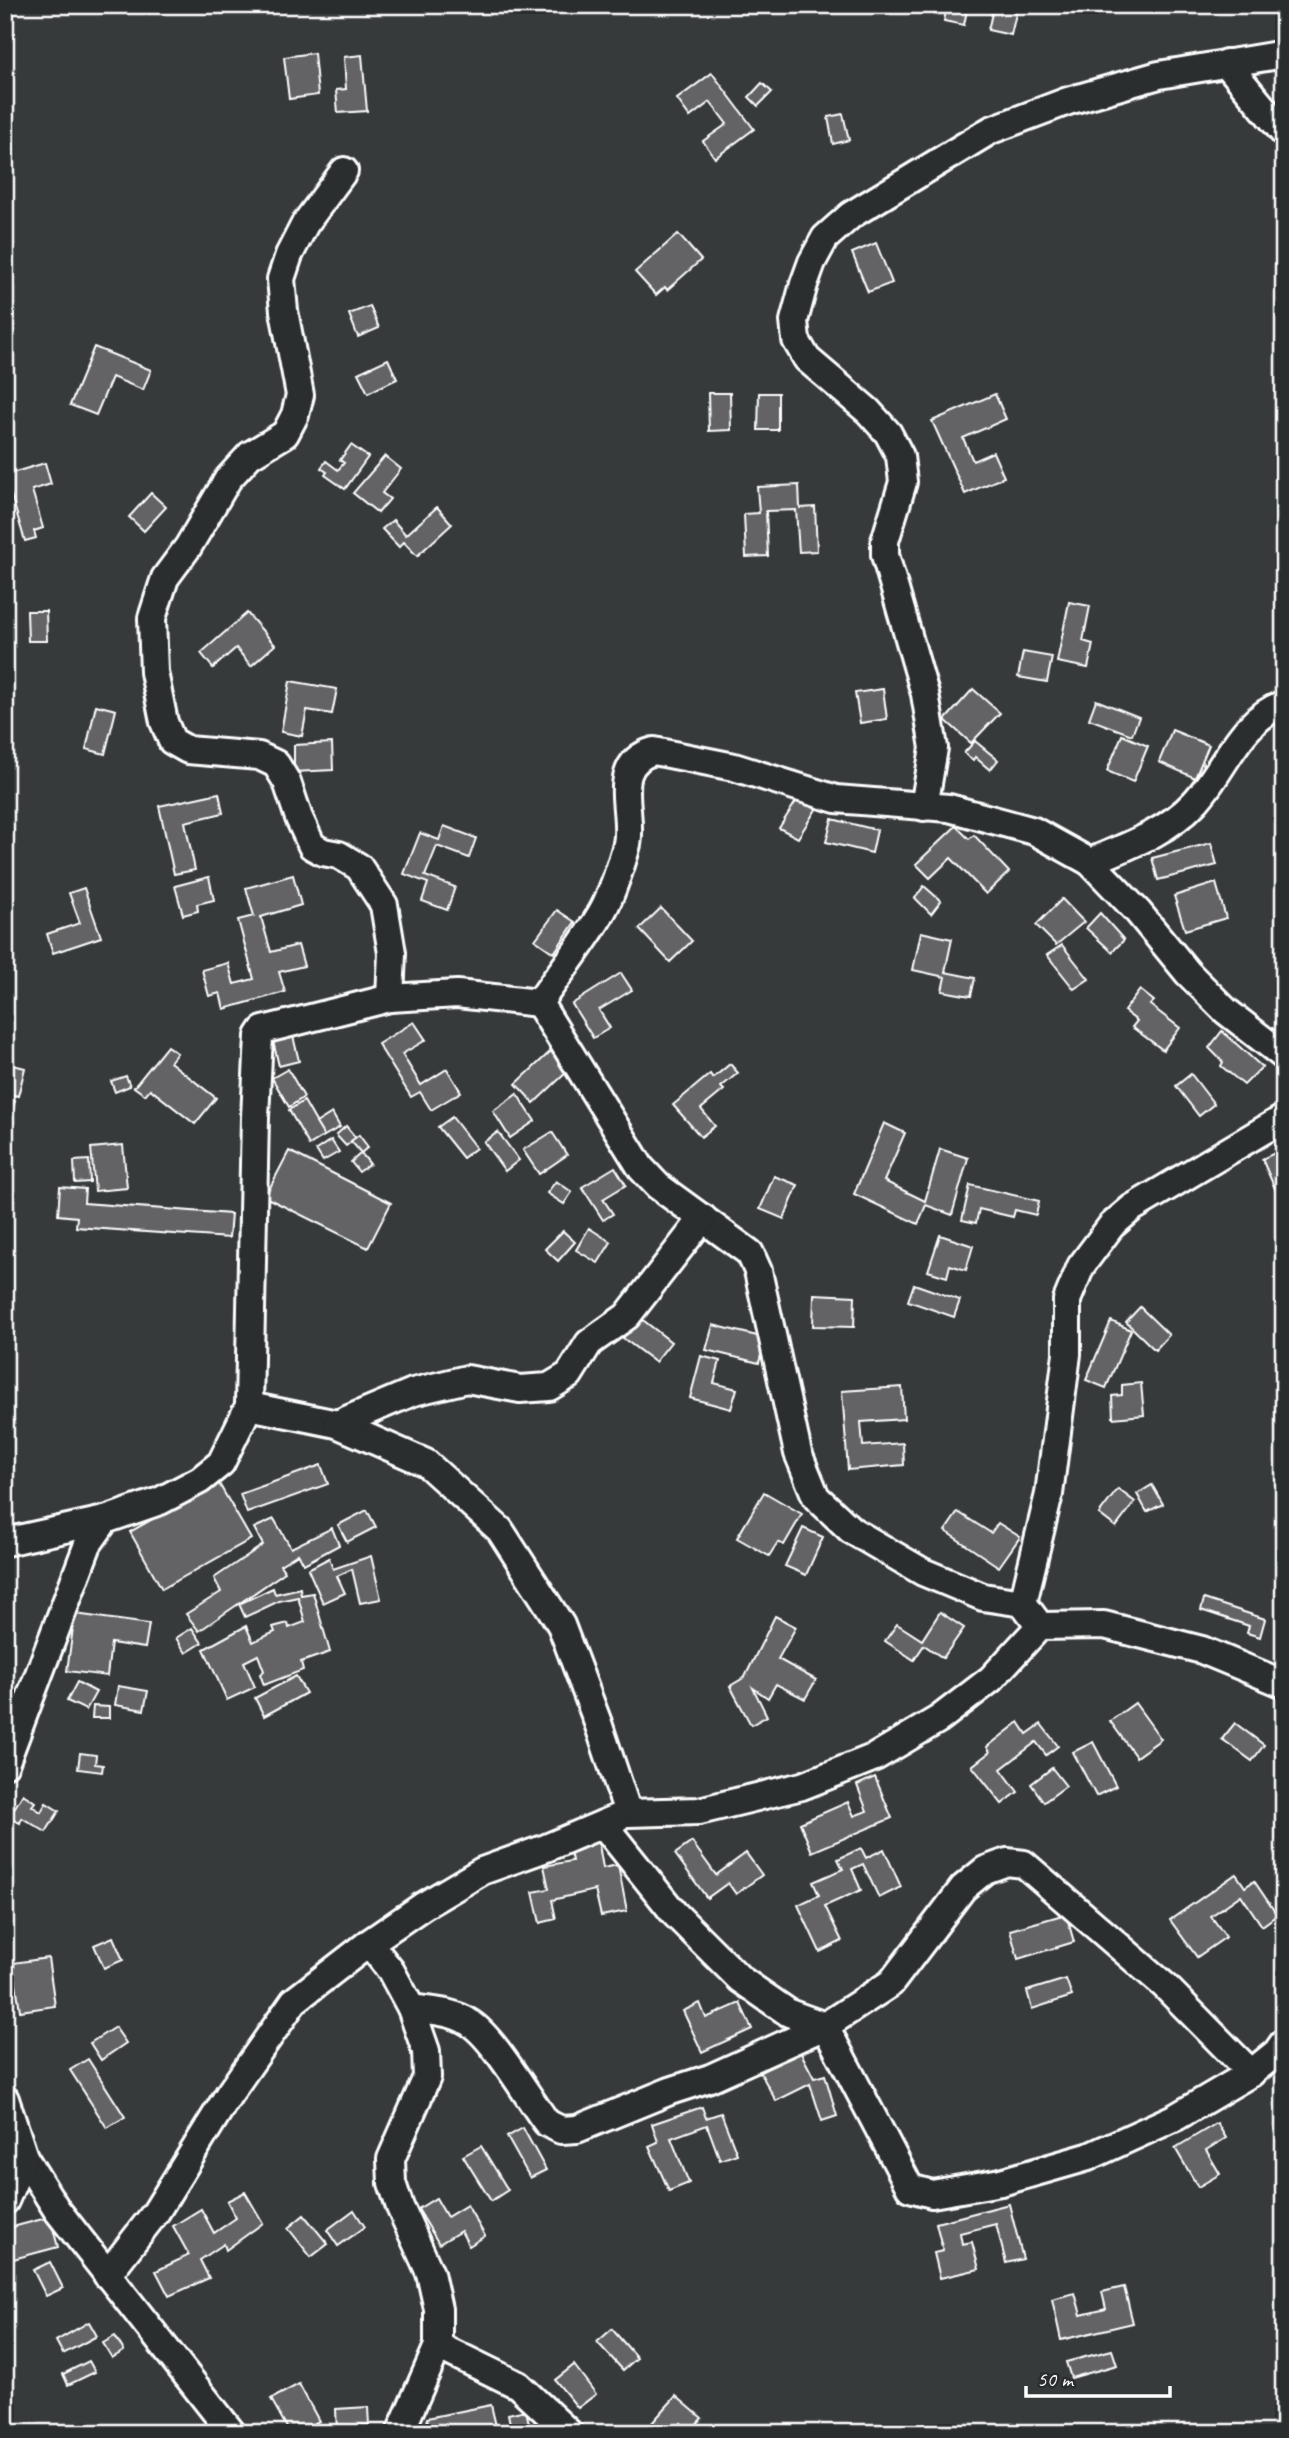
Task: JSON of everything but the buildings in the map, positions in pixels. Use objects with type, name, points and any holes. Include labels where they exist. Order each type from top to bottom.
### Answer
[{"type":"street","points":[[924,807],[934,748],[925,694],[885,555],[885,541],[903,482],[900,456],[888,433],[868,411],[807,359],[796,340],[794,321],[811,262],[825,238],[851,215],[991,130],[1068,101],[1159,75],[1284,54]]},
{"type":"street","points":[[1226,63],[1284,133]]},
{"type":"street","points":[[344,171],[305,224],[289,255],[281,279],[284,311],[300,395],[295,415],[285,434],[250,456],[228,479],[188,547],[165,578],[152,618],[154,672],[164,722],[172,741],[188,750],[259,756],[276,764],[287,782],[299,818],[313,846],[323,852],[339,855],[359,867],[384,905],[392,953],[390,998]]},
{"type":"street","points":[[1090,862],[1155,835],[1194,803],[1244,731],[1272,708],[1284,704]]},
{"type":"street","points":[[539,1003],[604,909],[627,843],[625,779],[633,763],[642,754],[654,751],[734,767],[836,799],[949,808],[1034,831],[1090,862],[1138,912],[1188,973],[1226,1011],[1284,1056]]},
{"type":"street","points":[[5,1542],[104,1520],[160,1501],[200,1480],[221,1463],[249,1406],[255,1117],[259,1037],[262,1030],[390,998],[457,994],[539,1003]]},
{"type":"street","points":[[539,1003],[641,1168],[658,1186],[750,1253],[758,1271],[798,1453],[816,1497],[851,1530],[923,1572],[983,1597],[1023,1603],[1041,1626]]},
{"type":"street","points":[[1023,1603],[1049,1494],[1067,1354],[1067,1300],[1081,1266],[1111,1226],[1132,1208],[1284,1118]]},
{"type":"street","points":[[337,1424],[413,1392],[467,1379],[520,1389],[549,1387],[569,1376],[589,1343],[627,1316],[703,1218]]},
{"type":"street","points":[[249,1406],[337,1424],[426,1464],[500,1530],[561,1625],[628,1813]]},
{"type":"street","points":[[5,1764],[88,1544],[104,1520]]},
{"type":"street","points":[[107,2275],[156,2212],[229,2094],[294,2001],[369,1943],[423,1906],[482,1871],[628,1813],[699,1811],[802,1786],[875,1757],[939,1719],[991,1679],[1041,1626],[1104,1625],[1202,1650],[1284,1684]]},
{"type":"street","points":[[603,1824],[674,1913],[740,1979],[789,2013],[825,2026],[910,2188],[932,2194],[1000,2182],[1088,2157],[1177,2117],[1251,2073],[1277,2052],[1284,2042]]},
{"type":"street","points":[[411,2008],[449,2013],[469,2022],[485,2035],[547,2123],[561,2130],[577,2129],[670,2091],[710,2078],[825,2026],[891,1983],[963,1888],[985,1870],[1007,1862],[1024,1864],[1165,1986],[1251,2073]]},
{"type":"street","points":[[369,1943],[391,1971],[411,2008],[426,2051],[428,2077],[391,2159],[392,2183],[400,2207],[430,2273],[438,2309],[438,2346],[400,2433]]},
{"type":"street","points":[[5,2099],[24,2157],[57,2210],[232,2433]]},
{"type":"street","points":[[5,2202],[24,2157]]},
{"type":"street","points":[[438,2346],[518,2385],[569,2433]]}]
